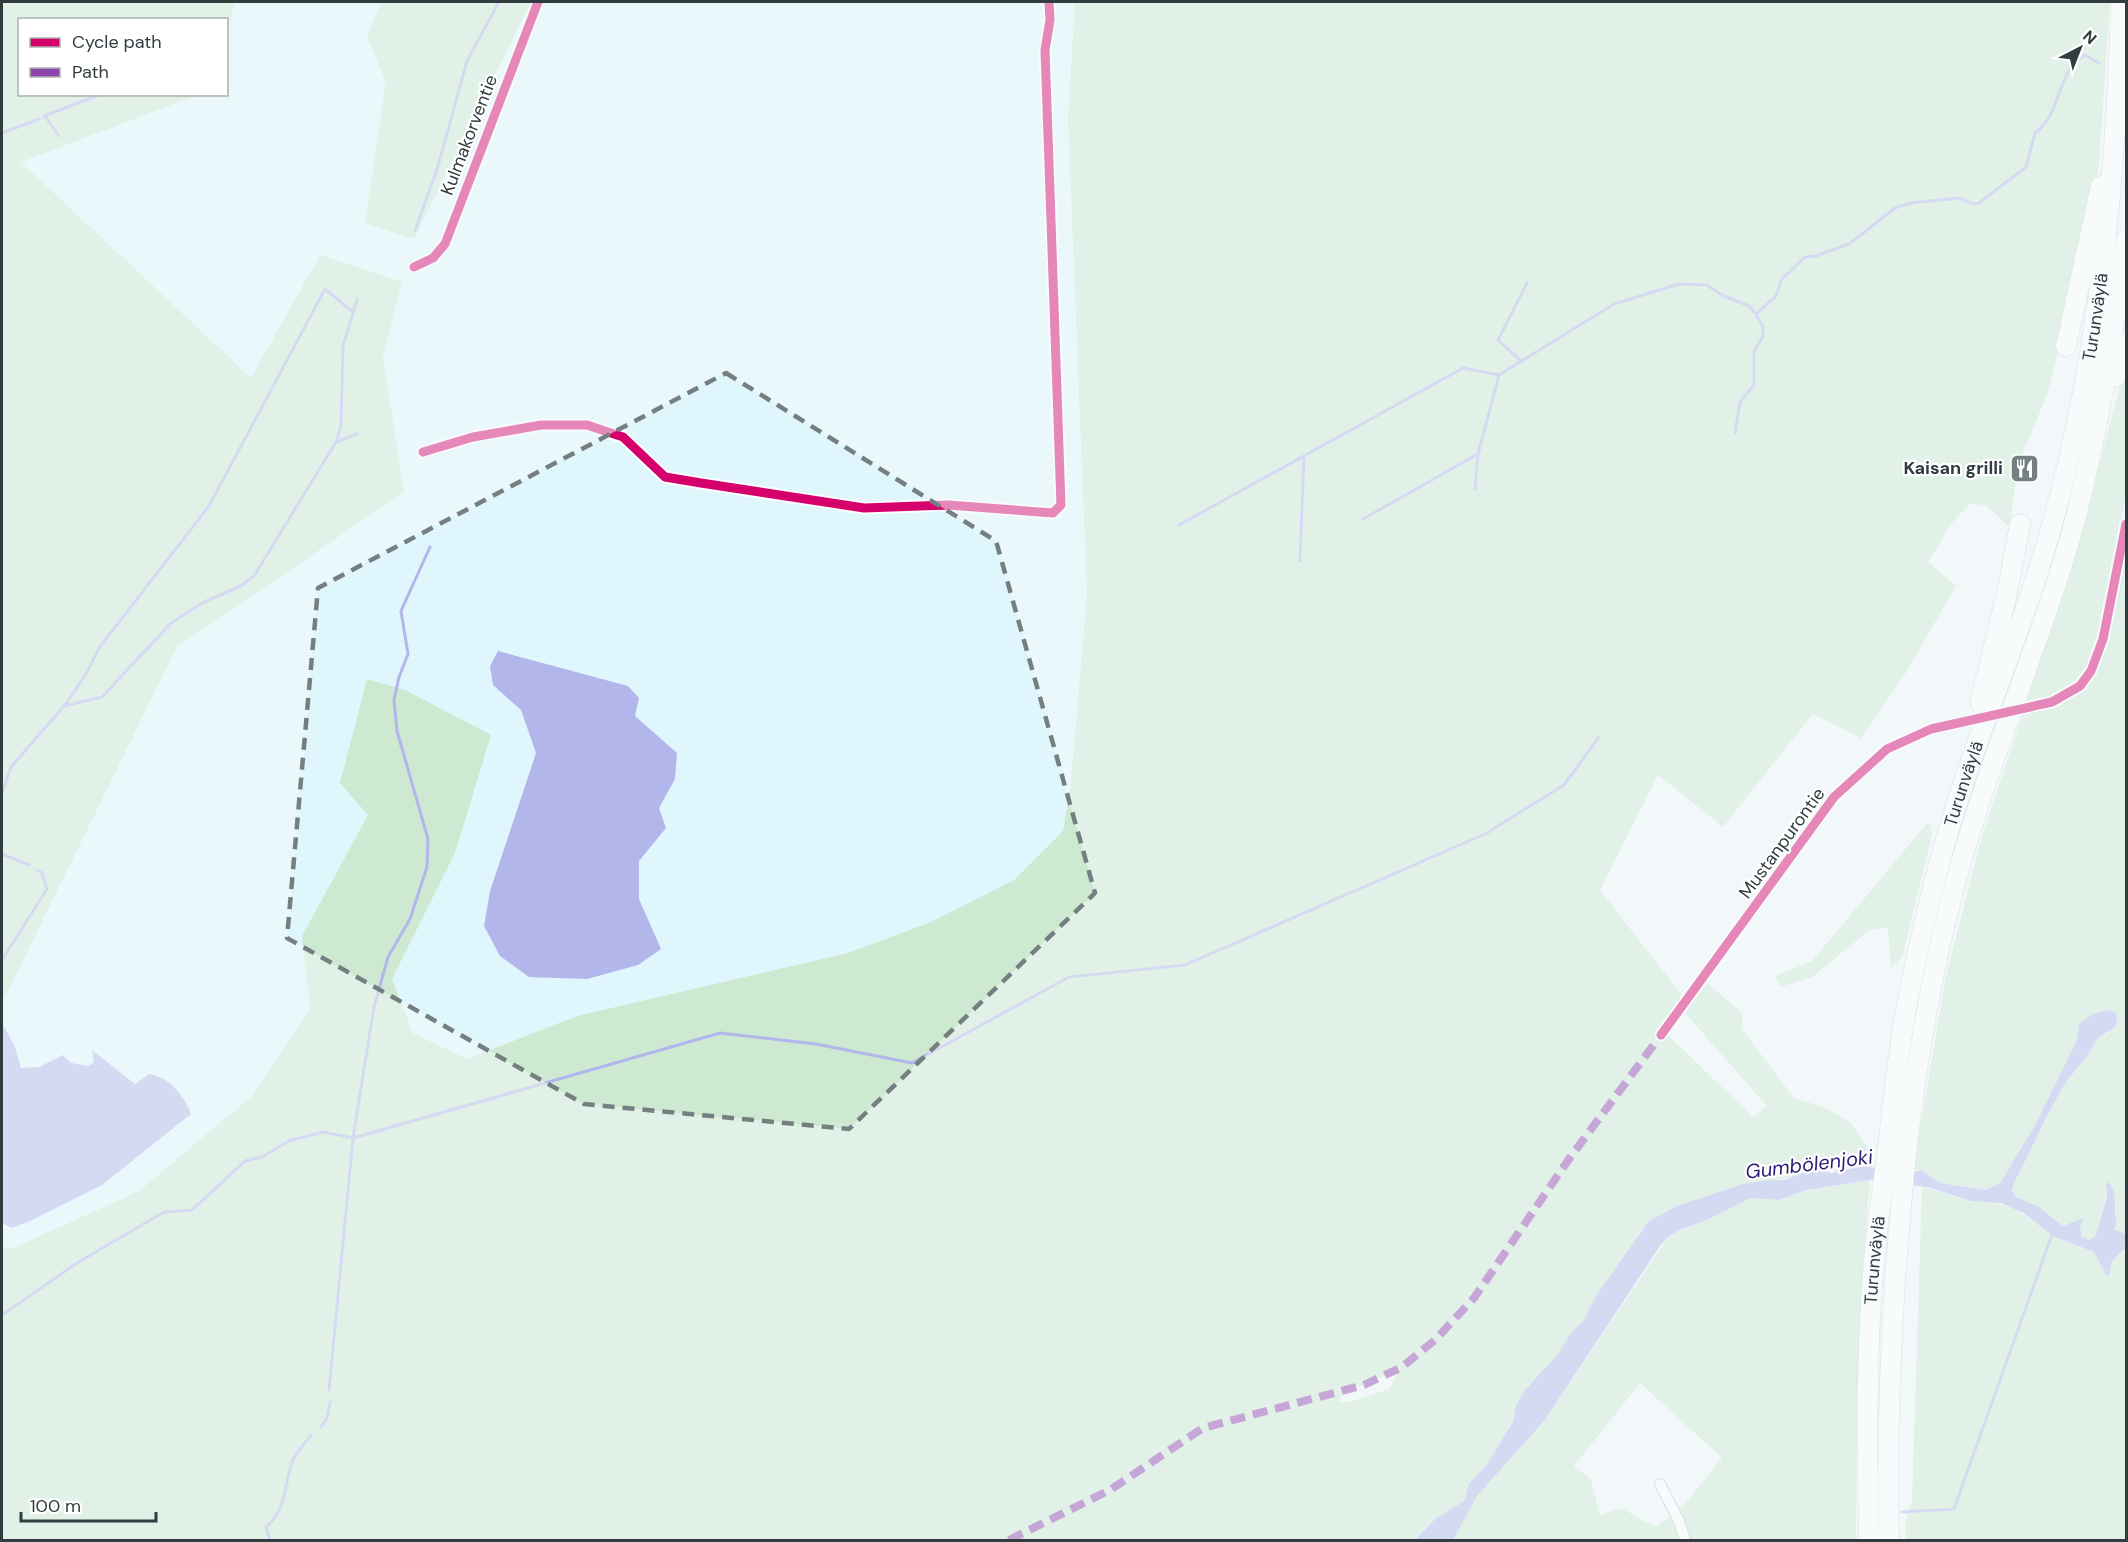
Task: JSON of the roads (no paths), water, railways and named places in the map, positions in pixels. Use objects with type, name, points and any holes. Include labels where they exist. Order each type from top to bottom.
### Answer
[{"type":"highway","name":"Turunväylä","points":[[1889,1540],[1888,1374],[1900,1211],[1898,1143],[1908,999],[1946,840],[1972,757],[2029,602],[2049,536],[2065,470],[2103,267],[2112,183],[2121,2]]},
{"type":"highway","points":[[2066,346],[2095,219],[2118,92]]},
{"type":"highway","name":"Turunväylä","points":[[1869,1540],[1869,1371],[1873,1272],[1880,1209],[1898,1143],[1926,1001],[1955,883],[1986,780],[2023,681],[2069,541],[2090,456],[2115,324],[2127,240]]},
{"type":"highway","points":[[2090,456],[2127,342]]},
{"type":"highway","points":[[1946,840],[2000,627],[2020,524]]},
{"type":"street","name":"Kulmakorventie","points":[[414,267],[433,258],[445,244],[538,2]]},
{"type":"street","points":[[423,452],[473,437],[541,425],[587,425],[623,437],[665,477],[864,508],[948,505],[1053,513],[1061,505],[1045,50],[1050,20],[1049,2]]},
{"type":"street","points":[[2020,711],[2064,697],[2080,686],[2091,671],[2103,639],[2127,524]]},
{"type":"street","name":"Mustanpurontie","points":[[1661,1035],[1834,797],[1887,749],[1930,729],[1969,720]]},
{"type":"street","points":[[1660,1484],[1679,1521],[1685,1540]]},
{"type":"water","points":[[498,651],[628,686],[639,698],[635,716],[677,753],[675,779],[659,808],[666,828],[639,861],[639,899],[661,949],[638,965],[587,979],[529,977],[500,956],[484,926],[490,891],[536,753],[521,710],[493,685],[490,666]]},
{"type":"water","points":[[2107,1010],[2116,1013],[2116,1025],[2098,1039],[2065,1084],[2051,1108],[2012,1191],[2016,1197],[2039,1207],[2063,1226],[2083,1218],[2080,1228],[2082,1237],[2090,1240],[2096,1235],[2107,1196],[2106,1183],[2109,1183],[2114,1196],[2117,1222],[2114,1229],[2126,1234],[2126,1248],[2112,1261],[2109,1275],[2107,1276],[2094,1252],[2053,1236],[2023,1213],[2001,1203],[1971,1201],[1930,1188],[1877,1179],[1806,1190],[1779,1200],[1751,1198],[1669,1236],[1660,1246],[1545,1420],[1477,1496],[1453,1540],[1415,1540],[1436,1518],[1464,1501],[1469,1483],[1485,1467],[1513,1422],[1516,1405],[1524,1391],[1557,1355],[1572,1331],[1583,1321],[1597,1294],[1649,1221],[1677,1206],[1743,1184],[1785,1180],[1801,1173],[1821,1170],[1832,1173],[1864,1166],[1909,1173],[1922,1170],[1940,1183],[1985,1190],[2000,1183],[2035,1125],[2077,1040],[2079,1024],[2093,1014]]},
{"type":"water","points":[[3,1025],[15,1047],[21,1068],[39,1067],[63,1055],[71,1063],[89,1066],[94,1062],[92,1050],[135,1084],[149,1074],[163,1079],[180,1094],[191,1114],[102,1185],[12,1228],[2,1223]]},
{"type":"waterway","points":[[415,231],[438,166],[467,61],[499,2]]},
{"type":"waterway","points":[[1756,314],[1776,296],[1782,279],[1805,257],[1816,256],[1849,244],[1895,208],[1910,203],[1960,198],[1972,204],[1979,203],[2026,167],[2035,133],[2050,115],[2069,71],[2076,62],[2085,55],[2099,63]]},
{"type":"waterway","points":[[44,116],[97,96]]},
{"type":"waterway","points":[[45,116],[59,136]]},
{"type":"waterway","points":[[2,133],[39,119]]},
{"type":"waterway","points":[[1522,362],[1498,340],[1527,283]]},
{"type":"waterway","points":[[1499,375],[1614,304],[1679,284],[1707,285],[1722,295],[1749,306],[1763,327],[1763,336],[1754,352],[1754,385],[1740,402],[1735,433]]},
{"type":"waterway","points":[[65,705],[86,674],[99,648],[209,506],[325,289],[353,312]]},
{"type":"waterway","points":[[2,793],[11,767],[64,706],[102,697],[171,623],[204,602],[241,586],[254,576],[336,442],[341,426],[343,346],[357,300]]},
{"type":"waterway","points":[[1179,525],[1463,368],[1499,375]]},
{"type":"waterway","points":[[1475,489],[1478,454],[1499,375]]},
{"type":"waterway","points":[[336,442],[357,434]]},
{"type":"waterway","points":[[1363,519],[1478,454]]},
{"type":"waterway","points":[[1300,561],[1304,456]]},
{"type":"waterway","points":[[329,1390],[353,1138],[374,1007],[388,957],[410,919],[427,867],[428,839],[397,731],[394,700],[399,677],[408,654],[401,611],[430,547]]},
{"type":"waterway","points":[[2,1315],[77,1263],[164,1212],[192,1210],[245,1161],[262,1157],[289,1141],[323,1132],[353,1138],[720,1033],[816,1044],[912,1063],[1069,977],[1185,965],[1485,834],[1564,785],[1599,737]]},
{"type":"waterway","points":[[2,854],[29,865]]},
{"type":"waterway","points":[[2,960],[47,889],[42,873],[37,870]]},
{"type":"waterway","points":[[1902,1512],[1954,1509],[2053,1232]]},
{"type":"waterway","points":[[321,1427],[327,1418],[330,1402]]},
{"type":"waterway","points":[[270,1540],[266,1527],[278,1513],[294,1458],[311,1435]]},
{"type":"place","name":"Kaisan grilli","points":[[2024,468]]},
{"type":"water label","name":"Gumbölenjoki","points":[[1809,1164]]}]
